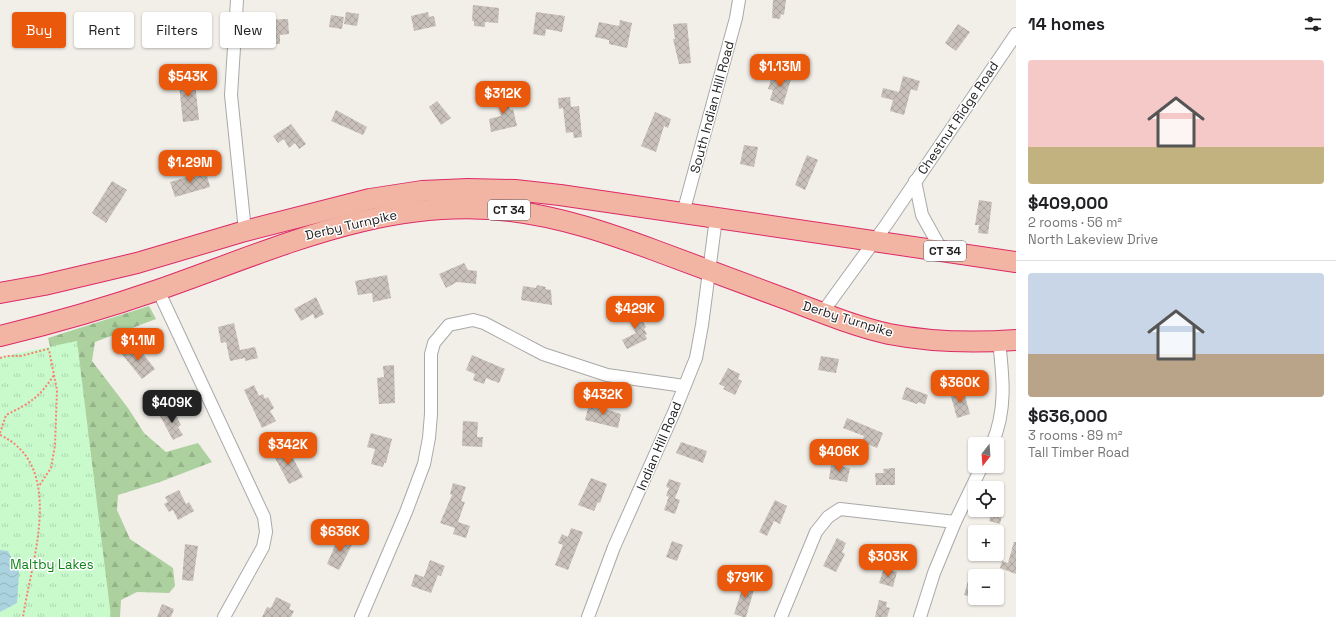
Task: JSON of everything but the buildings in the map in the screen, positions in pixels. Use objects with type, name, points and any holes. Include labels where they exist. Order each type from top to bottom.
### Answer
[{"type":"highway","name":"Derby Turnpike","points":[[0,293],[44,285],[136,263],[245,231],[370,199],[422,191],[515,190],[560,195],[1016,262]]},
{"type":"highway","name":"Derby Turnpike","points":[[0,336],[55,323],[158,290],[299,238],[366,219],[431,208],[492,209],[549,217],[613,235],[822,313],[889,334],[932,340],[1008,341]]},
{"type":"street","points":[[237,0],[231,95],[245,231]]},
{"type":"street","name":"South Indian Hill Road","points":[[683,213],[736,18],[739,0]]},
{"type":"street","name":"Chestnut Ridge Road","points":[[822,313],[874,241],[1016,34]]},
{"type":"street","name":"Chestnut Ridge Road","points":[[915,181],[922,215],[942,251]]},
{"type":"street","points":[[709,270],[716,218]]},
{"type":"street","name":"Indian Hill Road","points":[[588,617],[614,547],[676,410],[699,346],[709,270]]},
{"type":"street","points":[[158,290],[264,516],[266,532],[263,547],[224,617]]},
{"type":"street","points":[[361,617],[406,512],[424,464],[429,438],[431,414],[431,354],[434,343],[449,325],[462,321],[478,321],[543,354],[607,375],[684,386]]},
{"type":"street","points":[[994,437],[1004,401],[1008,341]]},
{"type":"street","points":[[920,617],[934,573],[954,522],[978,473]]},
{"type":"street","points":[[781,617],[816,532],[828,517],[840,509],[954,522]]},
{"type":"path","points":[[0,358],[7,356],[21,356],[48,349],[55,375],[57,390],[55,445],[51,468],[39,486]]},
{"type":"path","points":[[23,617],[27,589],[36,554],[39,486],[23,451],[10,439],[0,434],[6,415],[34,400],[43,392],[55,375]]},
{"type":"green space","points":[[149,306],[156,319],[95,342],[92,361],[128,408],[144,433],[166,452],[198,443],[212,462],[160,482],[118,495],[117,510],[130,539],[173,568],[175,586],[169,593],[137,592],[121,600],[120,617],[27,617],[52,354],[48,338]]},
{"type":"green space","name":"Maltby Lakes","points":[[77,341],[111,617],[0,617],[0,357]]},
{"type":"water","points":[[0,550],[8,551],[19,572],[17,603],[0,612]]}]
